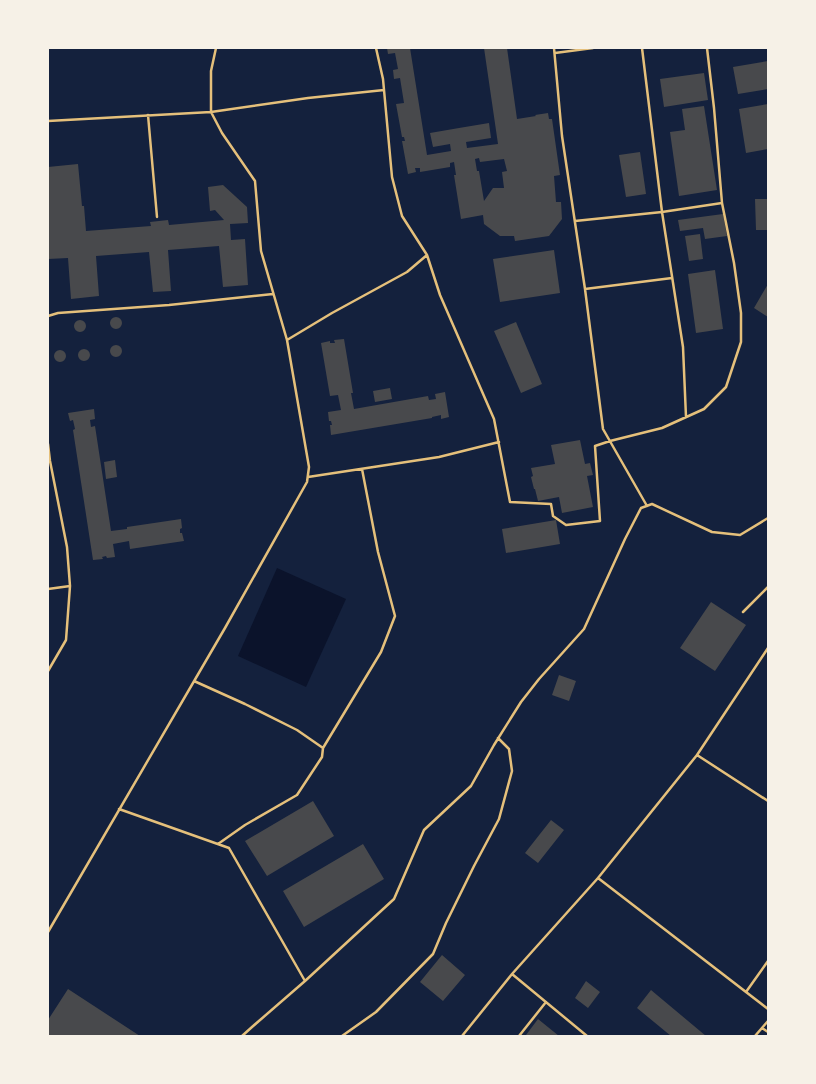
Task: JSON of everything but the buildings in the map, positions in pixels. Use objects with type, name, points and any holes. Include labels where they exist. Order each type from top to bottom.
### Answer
[{"type":"lane","points":[[48,932],[225,628],[307,482],[308,477],[309,467],[287,340],[261,251],[255,181],[222,133],[211,112],[211,71],[216,48]]},
{"type":"lane","points":[[376,48],[384,90],[392,177],[402,216],[427,255],[440,295],[494,419],[510,502],[551,504],[553,516],[566,525],[600,521],[596,446],[662,428],[704,409],[726,387],[741,342],[741,313],[735,270],[722,203],[707,48]]},
{"type":"lane","points":[[554,48],[562,136],[585,289],[603,429],[647,506]]},
{"type":"lane","points":[[554,54],[593,48]]},
{"type":"lane","points":[[642,48],[662,212],[683,347],[686,417]]},
{"type":"lane","points":[[48,121],[211,112],[308,98],[384,90]]},
{"type":"lane","points":[[148,115],[157,217]]},
{"type":"lane","points":[[575,221],[662,212],[722,203]]},
{"type":"lane","points":[[287,340],[406,272],[427,255]]},
{"type":"lane","points":[[585,289],[672,278]]},
{"type":"lane","points":[[48,316],[58,313],[169,305],[274,294]]},
{"type":"lane","points":[[308,477],[439,457],[499,442]]},
{"type":"lane","points":[[48,444],[67,547],[70,586],[66,640],[48,671]]},
{"type":"lane","points":[[218,844],[245,825],[297,795],[322,757],[323,748],[381,652],[395,616],[378,552],[362,469]]},
{"type":"lane","points":[[242,1036],[305,982],[394,899],[424,830],[471,786],[498,738],[521,702],[538,679],[584,629],[625,539],[642,508],[652,504],[712,532],[740,535],[768,518]]},
{"type":"lane","points":[[48,589],[70,586]]},
{"type":"lane","points":[[743,612],[768,587]]},
{"type":"lane","points":[[462,1036],[512,974],[598,878],[697,755],[768,648]]},
{"type":"lane","points":[[194,681],[297,730],[323,748]]},
{"type":"lane","points":[[342,1036],[376,1012],[433,954],[446,923],[499,819],[512,771],[509,749],[498,738]]},
{"type":"lane","points":[[697,755],[768,801]]},
{"type":"lane","points":[[119,809],[229,848],[305,982]]},
{"type":"lane","points":[[598,878],[768,1009]]},
{"type":"lane","points":[[746,992],[768,961]]},
{"type":"lane","points":[[512,974],[587,1036]]},
{"type":"lane","points":[[519,1036],[546,1002]]},
{"type":"lane","points":[[755,1036],[768,1021]]},
{"type":"lane","points":[[762,1028],[768,1032]]},
{"type":"water","points":[[277,568],[346,599],[306,687],[238,656]]}]
